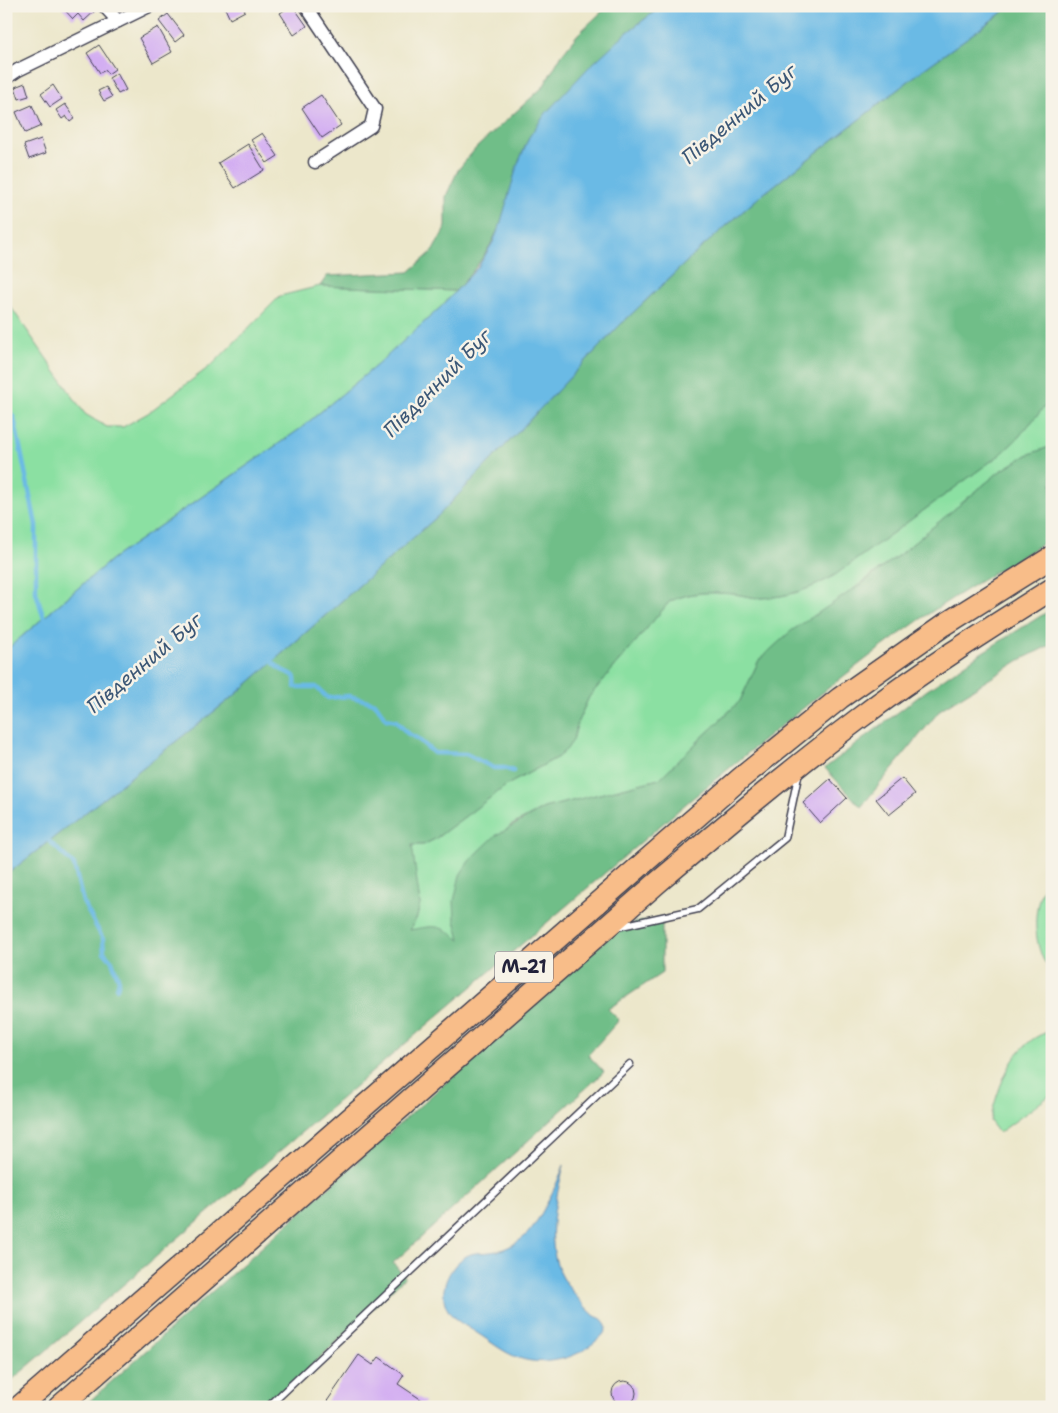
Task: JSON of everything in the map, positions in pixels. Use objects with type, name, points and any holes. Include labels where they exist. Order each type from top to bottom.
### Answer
[{"type":"highway","name":"М-21","points":[[19,1407],[741,778],[840,698],[944,625],[1052,557]]},
{"type":"highway","name":"М-21","points":[[59,1407],[602,931],[757,798],[857,720],[960,646],[1052,589]]},
{"type":"highway","points":[[741,778],[757,798]]},
{"type":"street","points":[[104,6],[118,21]]},
{"type":"street","points":[[6,78],[18,70],[149,6]]},
{"type":"street","points":[[306,6],[375,109],[371,126],[315,162]]},
{"type":"lane","points":[[602,931],[698,909],[785,838],[800,765]]},
{"type":"lane","points":[[268,1407],[630,1064]]},
{"type":"green space","points":[[608,6],[662,6],[625,34],[500,225],[481,260],[456,291],[320,286],[327,276],[409,272],[432,252],[446,227],[446,196],[458,170],[476,148],[543,87],[562,54],[578,34]]},
{"type":"green space","points":[[1011,6],[1052,6],[1052,398],[1016,440],[1001,454],[826,580],[809,588],[781,596],[758,598],[734,594],[709,593],[686,595],[670,601],[589,697],[578,721],[573,740],[567,749],[558,757],[507,785],[435,839],[423,845],[412,845],[420,904],[417,917],[410,930],[426,927],[442,928],[460,940],[455,920],[454,901],[460,875],[469,861],[495,836],[544,808],[659,779],[740,701],[759,660],[791,631],[860,585],[999,472],[1027,455],[1052,446],[1052,538],[919,620],[793,716],[688,802],[6,1385],[6,875],[235,695],[439,515],[619,326],[701,248],[758,198],[924,69]]},
{"type":"green space","points":[[320,286],[456,291],[377,365],[300,429],[112,559],[6,650],[6,300],[85,414],[107,427],[123,427],[148,413],[213,364],[280,296]]},
{"type":"green space","points":[[1052,398],[1052,446],[1027,455],[999,472],[904,551],[759,660],[740,701],[659,779],[544,808],[510,826],[455,920],[461,941],[410,930],[417,917],[420,904],[411,845],[423,845],[435,839],[507,785],[558,757],[573,740],[578,721],[589,697],[670,601],[686,595],[709,593],[734,594],[758,598],[781,596],[809,588],[826,580],[1001,454],[1016,440]]},
{"type":"green space","points":[[1052,609],[1052,644],[1020,660],[941,709],[861,807],[825,768],[926,691],[978,655]]},
{"type":"green space","points":[[1052,872],[1052,972],[1044,961],[1039,948],[1036,914],[1041,892]]},
{"type":"green space","points":[[662,917],[662,973],[608,1009],[619,1020],[588,1055],[604,1072],[393,1263],[405,1277],[268,1407],[83,1407],[621,926]]},
{"type":"green space","points":[[1052,1031],[1052,1094],[999,1133],[990,1121],[1009,1067],[1017,1054],[1027,1044],[1038,1036]]},
{"type":"water","name":"Південний Буг","points":[[662,6],[1011,6],[924,69],[758,198],[701,248],[619,326],[439,515],[235,695],[6,875],[6,650],[112,559],[300,429],[377,365],[442,306],[478,267],[493,242],[500,225],[517,166],[529,137],[546,113],[588,68],[625,34]]},
{"type":"water","points":[[564,1165],[553,1218],[553,1246],[556,1259],[560,1272],[571,1289],[595,1316],[606,1324],[606,1329],[604,1334],[584,1350],[566,1358],[547,1361],[528,1360],[513,1356],[454,1317],[448,1310],[445,1302],[445,1286],[452,1270],[464,1258],[473,1253],[504,1249],[524,1237],[530,1231],[552,1193]]},
{"type":"building","points":[[61,6],[92,6],[96,10],[84,21],[78,14],[73,19]]},
{"type":"building","points":[[224,6],[243,6],[245,11],[230,19]]},
{"type":"building","points":[[293,6],[307,26],[294,35],[280,13]]},
{"type":"building","points":[[168,14],[184,35],[175,42],[159,21]]},
{"type":"building","points":[[158,27],[172,52],[153,63],[139,38]]},
{"type":"building","points":[[99,45],[115,69],[108,74],[105,70],[100,73],[87,53]]},
{"type":"building","points":[[117,73],[126,90],[118,94],[109,78]]},
{"type":"building","points":[[25,83],[29,96],[19,99],[15,87]]},
{"type":"building","points":[[53,85],[62,99],[50,107],[41,94]]},
{"type":"building","points":[[106,87],[112,97],[104,101],[98,91]]},
{"type":"building","points":[[321,95],[341,125],[322,138],[302,108]]},
{"type":"building","points":[[65,104],[75,118],[70,122],[66,116],[62,119],[56,110]]},
{"type":"building","points":[[32,105],[41,126],[25,133],[16,112]]},
{"type":"building","points":[[262,133],[278,156],[267,163],[251,140]]},
{"type":"building","points":[[41,139],[46,153],[29,159],[24,145]]},
{"type":"building","points":[[248,144],[264,170],[235,188],[218,163]]},
{"type":"building","points":[[902,778],[915,794],[889,815],[876,799]]},
{"type":"building","points":[[830,779],[847,798],[820,823],[803,803]]},
{"type":"building","points":[[359,1355],[373,1365],[379,1357],[404,1375],[398,1384],[425,1402],[422,1407],[323,1407]]},
{"type":"building","points":[[624,1381],[629,1382],[635,1388],[635,1398],[629,1404],[624,1405],[619,1404],[613,1398],[612,1393],[613,1388],[619,1382]]},
{"type":"waterway","points":[[6,407],[14,418],[36,525],[36,592],[45,622]]},
{"type":"waterway","points":[[269,658],[280,669],[294,676],[295,687],[316,687],[328,698],[349,696],[375,703],[386,719],[396,721],[407,733],[418,739],[434,753],[466,754],[494,768],[504,768],[513,771]]},
{"type":"waterway","points":[[45,837],[74,865],[83,902],[103,939],[104,952],[112,961],[119,980],[117,988]]}]
